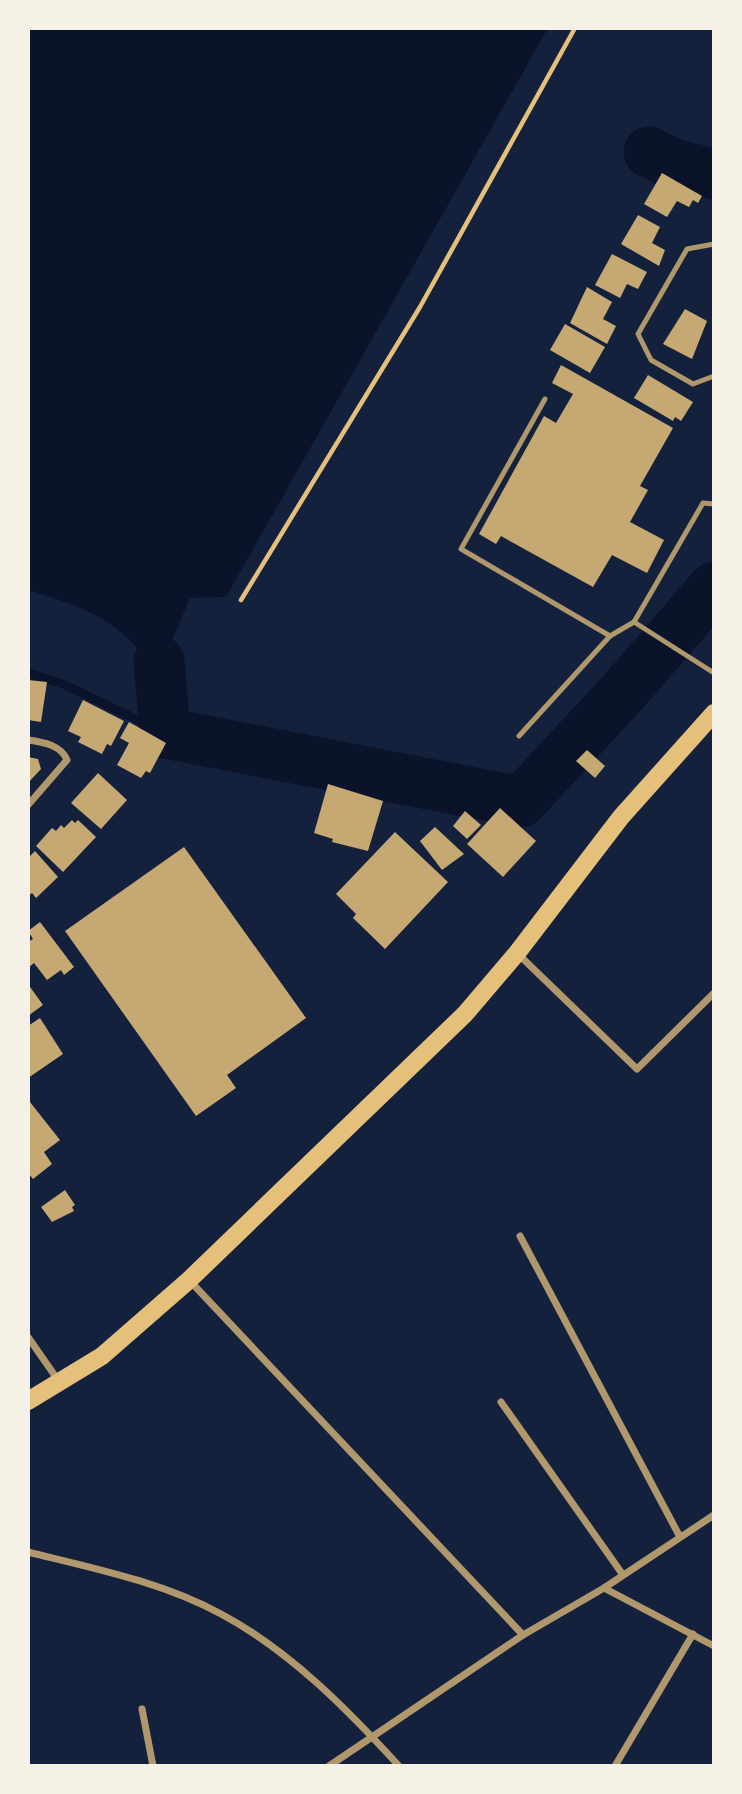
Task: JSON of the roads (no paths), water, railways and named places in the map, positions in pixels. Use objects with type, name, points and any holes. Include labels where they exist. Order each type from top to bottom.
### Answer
[{"type":"main road","points":[[28,1401],[102,1356],[189,1280],[447,1032],[517,953],[621,817],[714,713]]},
{"type":"street","points":[[28,740],[46,743],[65,753],[68,760],[28,805]]},
{"type":"street","points":[[517,953],[636,1069],[714,993]]},
{"type":"street","points":[[520,1236],[680,1538]]},
{"type":"street","points":[[189,1280],[523,1635]]},
{"type":"street","points":[[28,1337],[60,1383]]},
{"type":"street","points":[[501,1402],[623,1575]]},
{"type":"street","points":[[330,1766],[523,1635],[604,1588],[714,1515]]},
{"type":"street","points":[[28,1552],[161,1588],[219,1612],[273,1647],[372,1736],[399,1766]]},
{"type":"street","points":[[604,1588],[714,1646]]},
{"type":"street","points":[[615,1766],[693,1634]]},
{"type":"street","points":[[142,1709],[153,1766]]},
{"type":"lane","points":[[714,244],[687,249],[638,334],[651,360],[693,384],[714,376]]},
{"type":"lane","points":[[545,399],[461,549],[610,636]]},
{"type":"lane","points":[[519,736],[610,636],[634,622],[703,503],[714,504]]},
{"type":"lane","points":[[634,622],[714,673]]},
{"type":"water","points":[[28,28],[548,28],[226,597],[190,598],[164,659],[151,665],[125,635],[97,616],[28,590]]},
{"type":"waterway","points":[[649,152],[673,164],[714,174]]},
{"type":"waterway","points":[[159,661],[165,733],[521,802],[625,690],[714,587]]},
{"type":"waterway","points":[[28,673],[63,684],[165,733]]}]
